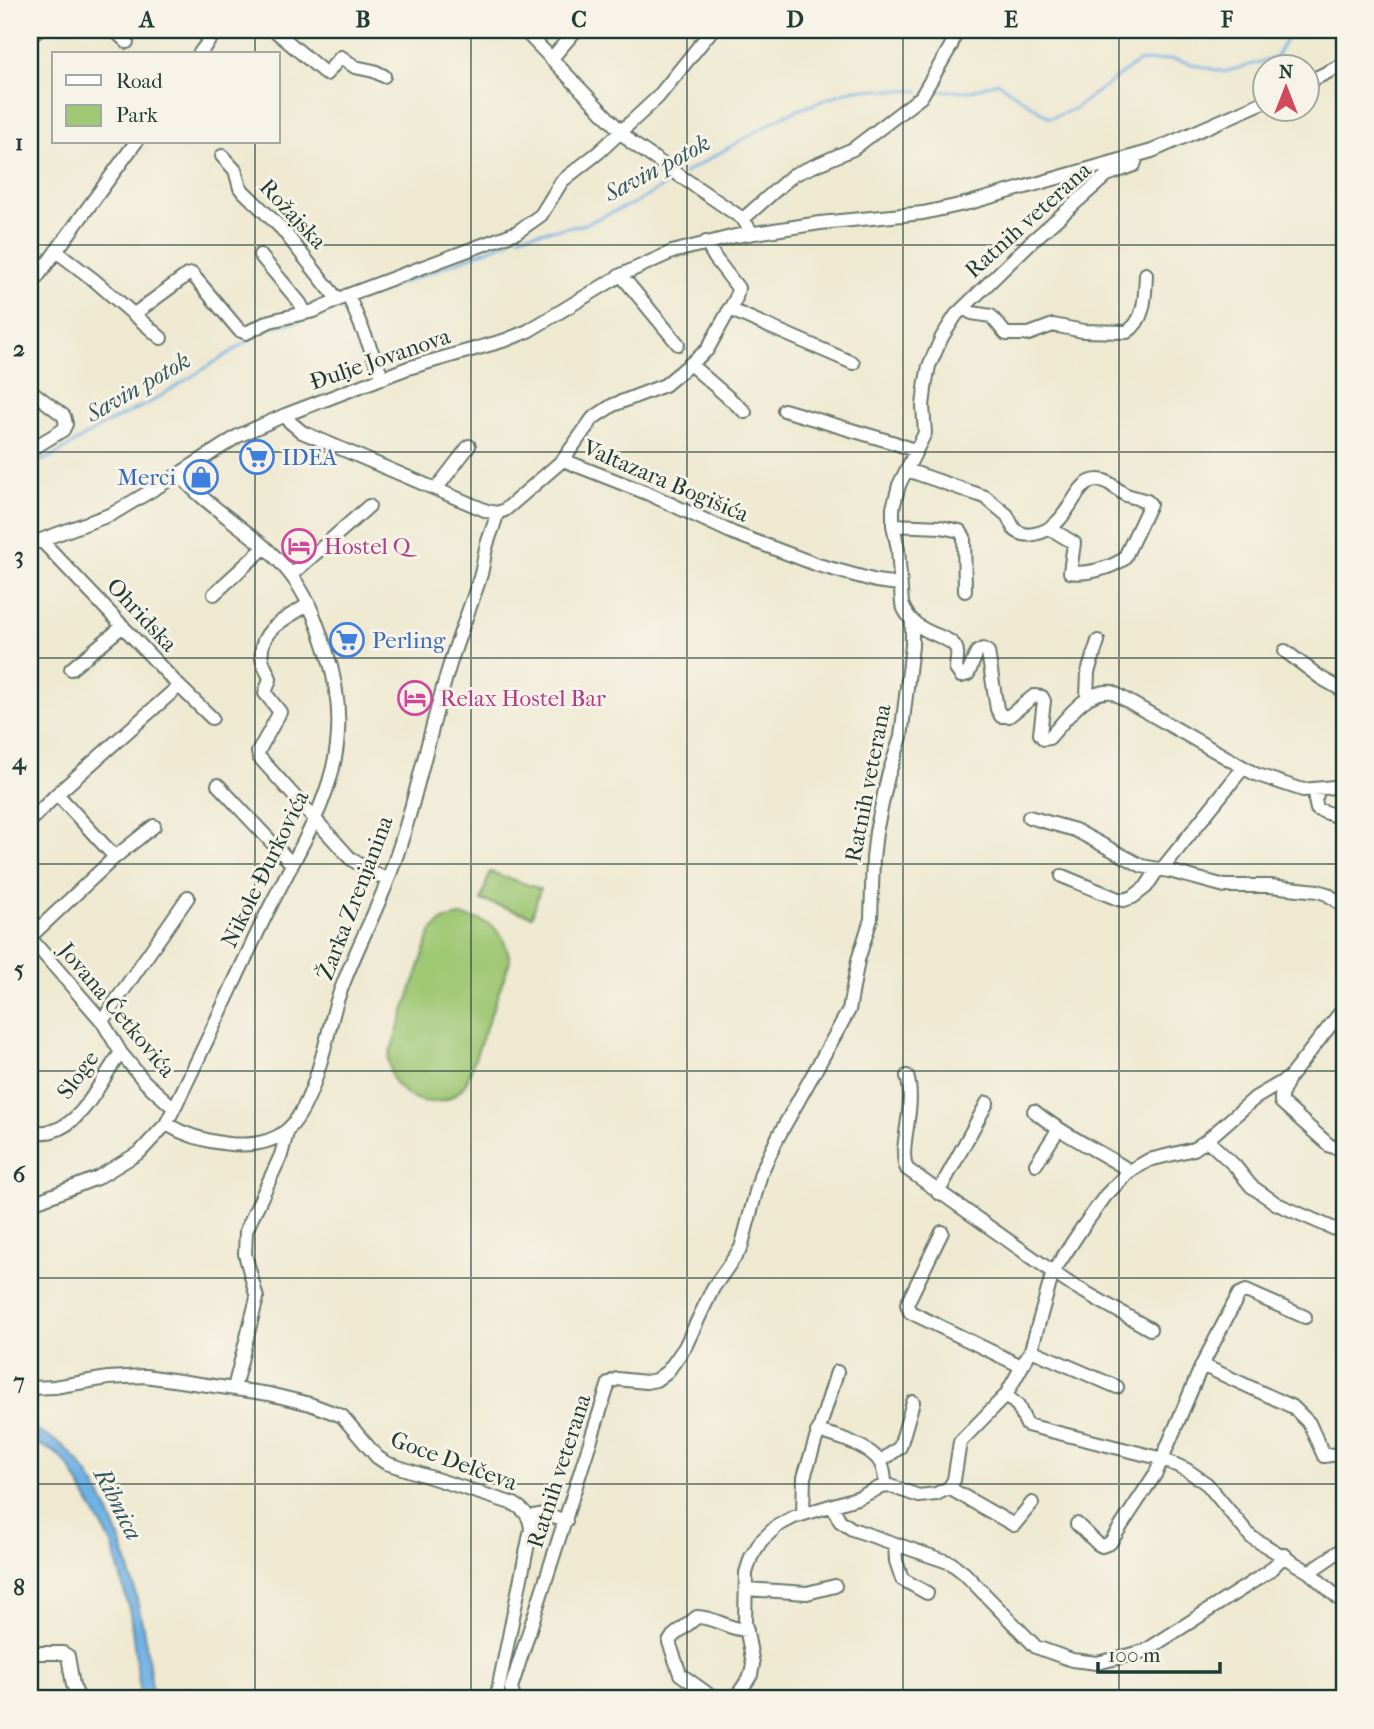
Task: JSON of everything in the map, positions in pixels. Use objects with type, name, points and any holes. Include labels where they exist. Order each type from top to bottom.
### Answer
[{"type":"street","points":[[30,36],[39,30]]},
{"type":"street","points":[[114,30],[127,42]]},
{"type":"street","points":[[200,52],[217,30]]},
{"type":"street","points":[[274,30],[326,74],[341,57],[355,66],[384,76]]},
{"type":"street","points":[[524,30],[620,132],[743,219],[752,233]]},
{"type":"street","points":[[552,58],[576,30]]},
{"type":"street","points":[[133,315],[190,274],[194,275],[241,332],[249,332],[270,321],[347,300],[528,226],[546,208],[562,181],[620,132],[668,86],[712,30]]},
{"type":"street","points":[[743,219],[793,175],[853,149],[924,93],[951,46],[956,30]]},
{"type":"street","points":[[1322,75],[1344,64]]},
{"type":"street","points":[[1136,156],[1200,132],[1252,107]]},
{"type":"street","points":[[30,287],[135,144]]},
{"type":"street","name":"Rožajska","points":[[222,156],[235,170],[240,188],[347,300],[383,378]]},
{"type":"street","name":"Đulje Jovanova","points":[[36,542],[112,514],[238,436],[285,415],[383,378],[516,337],[621,275],[656,258],[706,242],[752,233],[923,213],[969,203],[1136,156]]},
{"type":"street","name":"Ratnih veterana","points":[[514,1699],[511,1688],[609,1383],[617,1378],[646,1382],[656,1380],[671,1368],[685,1347],[713,1288],[741,1248],[761,1173],[778,1137],[849,1010],[858,960],[871,919],[876,832],[888,776],[901,737],[912,646],[912,620],[904,610],[899,584],[898,549],[893,525],[895,498],[925,433],[924,394],[929,366],[948,325],[963,308],[1031,242],[1107,175],[1134,165],[1136,156]]},
{"type":"street","points":[[563,460],[593,418],[613,405],[664,385],[691,365],[713,342],[736,298],[738,288],[706,242]]},
{"type":"street","points":[[56,251],[161,338]]},
{"type":"street","points":[[260,255],[300,303],[305,313]]},
{"type":"street","points":[[30,257],[44,267]]},
{"type":"street","points":[[963,308],[972,313],[991,316],[1006,334],[1028,334],[1053,325],[1083,331],[1127,332],[1140,317],[1145,301],[1146,274]]},
{"type":"street","points":[[621,275],[678,344]]},
{"type":"street","points":[[729,309],[853,363]]},
{"type":"street","points":[[691,365],[745,412]]},
{"type":"street","points":[[30,390],[64,416],[66,424],[63,430],[30,450]]},
{"type":"street","points":[[784,410],[916,451]]},
{"type":"street","points":[[285,415],[302,432],[496,513]]},
{"type":"street","points":[[436,489],[469,446]]},
{"type":"street","name":"Valtazara Bogišića","points":[[496,513],[510,508],[563,460],[649,494],[733,533],[818,565],[885,583],[899,584]]},
{"type":"street","points":[[907,470],[985,497],[1007,515],[1014,529],[1021,534],[1037,534],[1051,529],[1084,485],[1093,481],[1106,481],[1122,493],[1150,504],[1124,559],[1084,573],[1070,572],[1074,543],[1051,529]]},
{"type":"street","name":"Nikole Đurkovića","points":[[30,1204],[97,1178],[140,1152],[166,1124],[267,911],[315,821],[336,757],[340,720],[334,672],[309,604],[291,575],[265,547],[193,489],[179,474]]},
{"type":"street","points":[[291,575],[369,506]]},
{"type":"street","name":"Žarka Zrenjanina","points":[[234,1388],[257,1306],[257,1291],[245,1254],[246,1231],[281,1155],[288,1129],[307,1097],[352,960],[388,880],[405,830],[449,666],[481,573],[496,513]]},
{"type":"street","points":[[893,525],[941,527],[960,531],[964,537],[965,591]]},
{"type":"street","name":"Ohridska","points":[[36,542],[123,626],[212,718]]},
{"type":"street","points":[[214,594],[265,547]]},
{"type":"street","points":[[309,604],[275,626],[266,636],[262,647],[263,664],[269,675],[265,693],[280,712],[258,752],[259,757],[315,821],[357,863],[388,880]]},
{"type":"street","points":[[912,620],[922,629],[953,644],[957,650],[956,670],[961,676],[968,674],[977,652],[981,649],[988,652],[1001,716],[1009,716],[1034,696],[1042,698],[1044,701],[1040,734],[1044,739],[1049,738],[1087,698],[1103,691],[1116,693],[1155,719],[1177,727],[1243,768],[1295,788],[1344,786]]},
{"type":"street","points":[[71,670],[123,626]]},
{"type":"street","points":[[1087,698],[1088,672],[1098,641]]},
{"type":"street","points":[[1285,651],[1321,678],[1344,691]]},
{"type":"street","points":[[30,821],[179,686]]},
{"type":"street","points":[[1062,876],[1118,900],[1133,897],[1162,869],[1243,768]]},
{"type":"street","points":[[218,785],[292,864]]},
{"type":"street","points":[[1319,789],[1315,800],[1317,809],[1344,819]]},
{"type":"street","points":[[57,794],[115,857]]},
{"type":"street","points":[[1030,817],[1075,830],[1142,866],[1225,886],[1270,886],[1318,891],[1344,906]]},
{"type":"street","points":[[30,937],[115,857],[154,826]]},
{"type":"street","points":[[102,1021],[188,897]]},
{"type":"street","name":"Jovana Ćetkovića","points":[[30,937],[102,1021],[121,1053],[145,1082],[174,1108]]},
{"type":"street","points":[[1344,1008],[1289,1078],[1281,1096],[1281,1102],[1330,1146],[1338,1147],[1344,1139]]},
{"type":"street","name":"Sloge","points":[[30,1132],[55,1131],[79,1113],[121,1053]]},
{"type":"street","points":[[907,1076],[912,1090],[904,1163],[907,1169],[1053,1272],[1150,1329]]},
{"type":"street","points":[[735,1699],[751,1675],[753,1664],[747,1630],[746,1573],[751,1557],[761,1541],[777,1526],[803,1514],[885,1486],[919,1496],[936,1494],[949,1488],[954,1480],[960,1442],[1006,1395],[1031,1350],[1053,1272],[1094,1211],[1130,1171],[1149,1160],[1194,1149],[1255,1098],[1289,1078]]},
{"type":"street","points":[[938,1193],[988,1103]]},
{"type":"street","points":[[1034,1111],[1058,1130],[1130,1171]]},
{"type":"street","points":[[166,1124],[195,1138],[224,1143],[257,1143],[288,1129]]},
{"type":"street","points":[[1036,1164],[1058,1130]]},
{"type":"street","points":[[1207,1140],[1235,1166],[1251,1186],[1276,1204],[1344,1232]]},
{"type":"street","points":[[942,1233],[907,1304],[909,1312],[1021,1366]]},
{"type":"street","points":[[1077,1524],[1098,1544],[1110,1544],[1163,1459],[1202,1365],[1221,1325],[1242,1292],[1246,1291],[1305,1317]]},
{"type":"street","points":[[1031,1350],[1117,1387]]},
{"type":"street","points":[[1202,1365],[1293,1406],[1309,1423],[1324,1456],[1344,1453]]},
{"type":"street","points":[[803,1514],[804,1477],[837,1372]]},
{"type":"street","name":"Goce Delčeva","points":[[30,1388],[145,1376],[269,1394],[342,1416],[376,1457],[386,1463],[514,1503],[528,1517],[530,1536],[498,1699]]},
{"type":"street","points":[[1006,1395],[1018,1406],[1027,1425],[1163,1459],[1187,1470],[1207,1484],[1251,1537],[1285,1555],[1309,1572],[1344,1603]]},
{"type":"street","points":[[880,1462],[900,1447],[913,1402]]},
{"type":"street","points":[[817,1432],[857,1444],[880,1462],[885,1486]]},
{"type":"street","points":[[949,1488],[1014,1525],[1032,1503]]},
{"type":"street","points":[[832,1506],[845,1525],[941,1559],[958,1568],[1035,1647],[1072,1660],[1090,1662],[1136,1654],[1154,1646],[1268,1572],[1285,1555]]},
{"type":"street","points":[[528,1517],[545,1514],[566,1521]]},
{"type":"street","points":[[895,1544],[896,1561],[902,1579],[927,1594]]},
{"type":"street","points":[[1309,1572],[1344,1548]]},
{"type":"street","points":[[746,1589],[807,1592],[835,1586]]},
{"type":"street","points":[[715,1699],[680,1674],[669,1642],[697,1617],[714,1619],[738,1630],[747,1630]]},
{"type":"street","points":[[30,1653],[64,1653],[68,1656],[73,1685],[79,1699]]},
{"type":"green space","points":[[490,872],[540,889],[532,916],[481,900]]},
{"type":"green space","points":[[460,916],[480,920],[494,928],[504,941],[510,961],[466,1083],[450,1098],[430,1102],[410,1096],[401,1090],[394,1081],[388,1059],[431,932],[443,920]]},
{"type":"water","points":[[30,1428],[63,1446],[84,1468],[116,1529],[137,1600],[153,1699],[141,1699],[130,1613],[112,1544],[70,1468],[56,1453],[30,1440]]},
{"type":"waterway","name":"Savin potok","points":[[929,91],[972,91],[997,82],[1050,118],[1074,109],[1138,62],[1173,59],[1224,72],[1275,58],[1292,30]]},
{"type":"waterway","name":"Savin potok","points":[[683,174],[787,114],[854,89],[919,91]]},
{"type":"waterway","name":"Savin potok","points":[[519,237],[582,225],[639,201],[675,179]]},
{"type":"waterway","name":"Savin potok","points":[[356,301],[510,241]]},
{"type":"waterway","name":"Savin potok","points":[[30,466],[57,454],[101,426],[151,402],[269,328],[319,316],[347,305]]},
{"type":"place","name":"IDEA","points":[[257,457]]},
{"type":"place","name":"Merci","points":[[201,477]]},
{"type":"place","name":"Hostel Q","points":[[299,546]]},
{"type":"place","name":"Perling","points":[[347,640]]},
{"type":"place","name":"Relax Hostel Bar","points":[[415,698]]},
{"type":"water label","name":"Ribnica","points":[[118,1504]]}]
